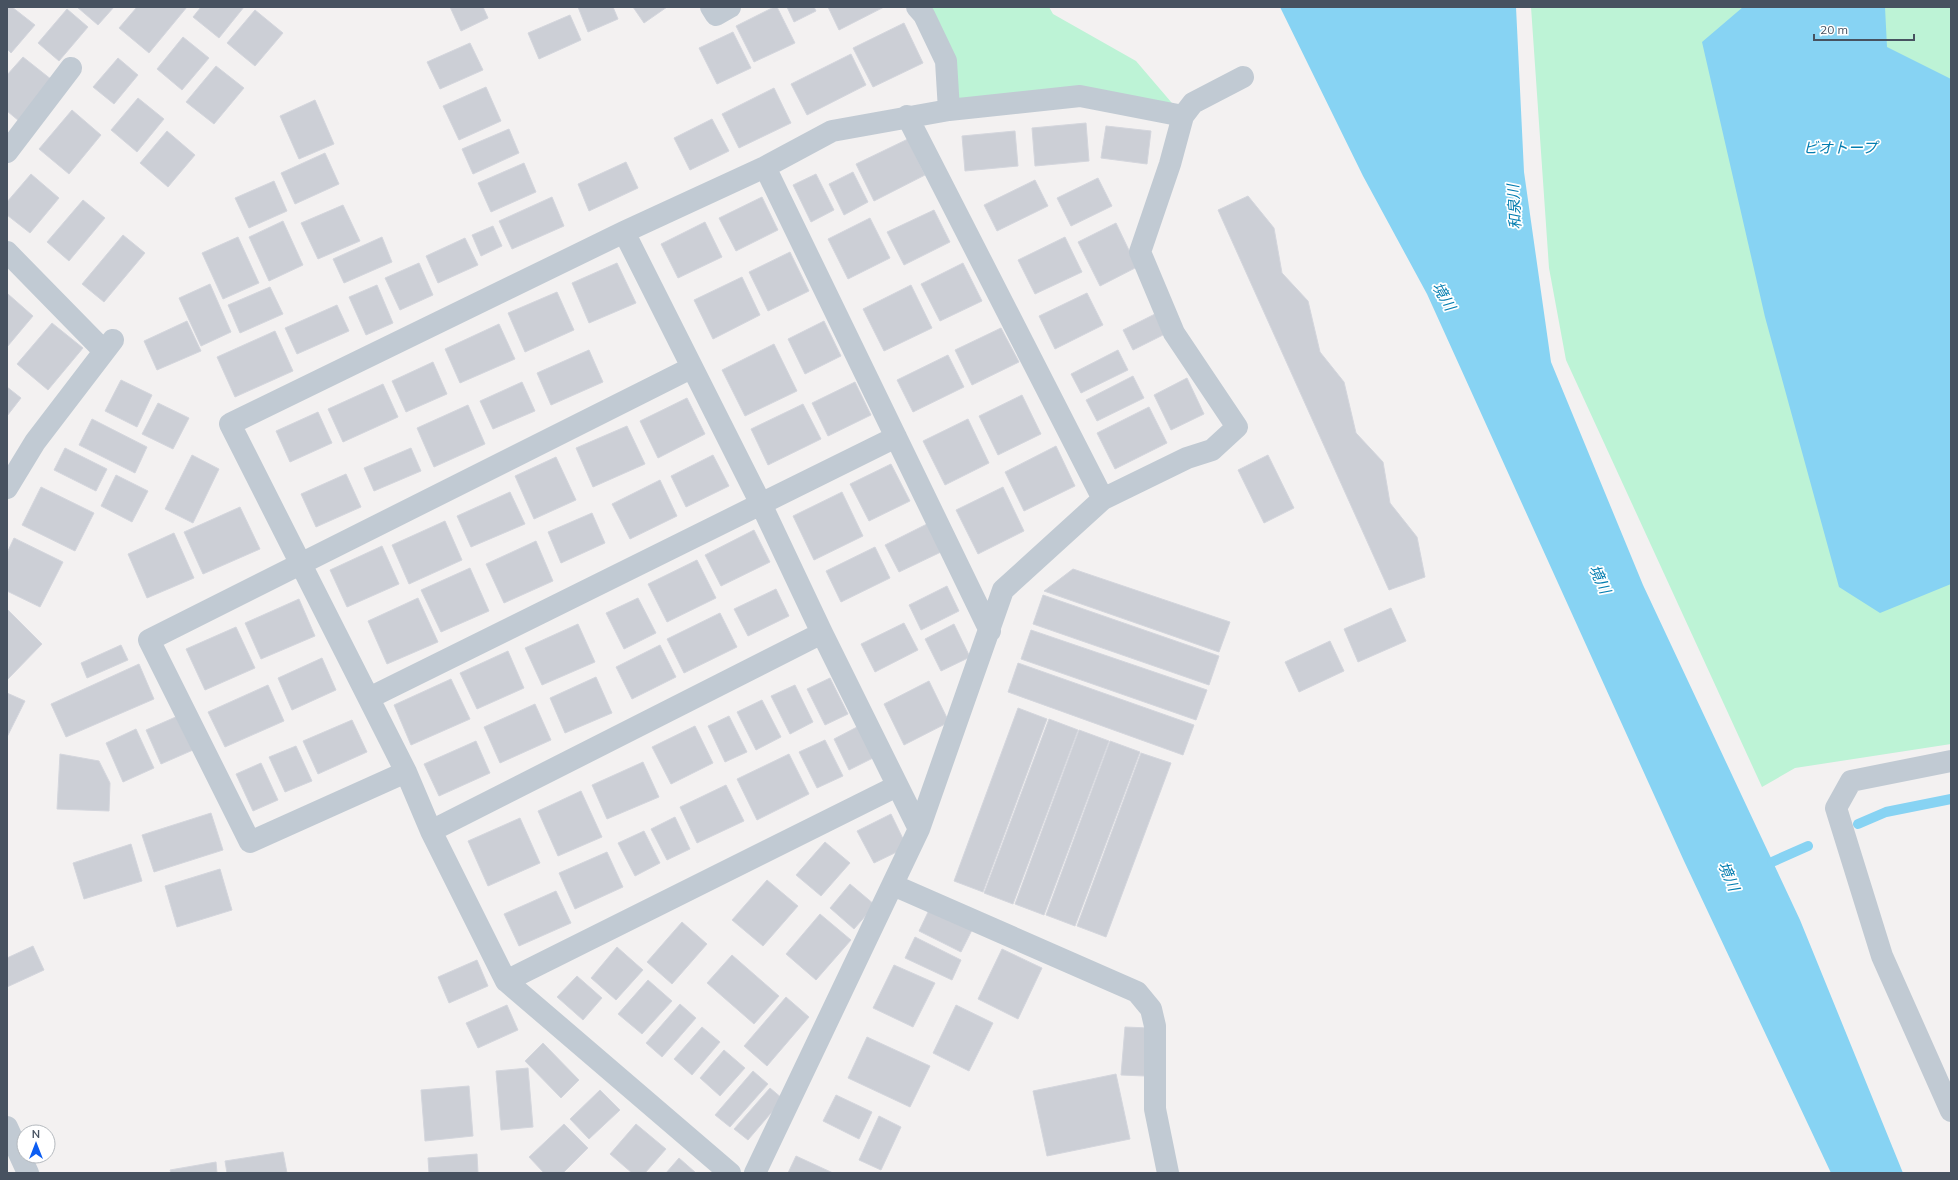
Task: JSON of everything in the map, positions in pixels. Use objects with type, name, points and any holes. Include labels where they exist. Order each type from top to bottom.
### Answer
[{"type":"street","points":[[711,7],[716,15],[730,7]]},
{"type":"street","points":[[917,7],[924,15],[946,60],[949,110]]},
{"type":"street","points":[[7,152],[71,68]]},
{"type":"street","points":[[755,1173],[919,829],[1004,590],[1103,499],[1187,458],[1212,450],[1237,427],[1174,332],[1140,252],[1170,164],[1183,116],[1193,103],[1242,77]]},
{"type":"street","points":[[730,1173],[506,981],[431,830],[406,772],[230,424],[624,232],[765,167],[832,131],[907,116],[949,110],[1080,96],[1183,116]]},
{"type":"street","points":[[907,116],[1103,499]]},
{"type":"street","points":[[765,167],[990,631]]},
{"type":"street","points":[[624,232],[691,368],[761,504],[822,633],[919,829]]},
{"type":"street","points":[[7,252],[109,346],[34,442],[7,488]]},
{"type":"street","points":[[406,772],[250,842],[149,640],[691,368]]},
{"type":"street","points":[[369,698],[896,437]]},
{"type":"street","points":[[431,830],[822,633]]},
{"type":"street","points":[[1951,761],[1851,781],[1836,808],[1882,956],[1951,1112]]},
{"type":"street","points":[[506,981],[897,786]]},
{"type":"street","points":[[893,885],[1137,992],[1151,1009],[1155,1026],[1154,1109],[1168,1173]]},
{"type":"street","points":[[7,1127],[28,1173]]},
{"type":"green space","points":[[917,7],[1049,7],[1053,14],[1136,61],[1183,116],[1080,96],[949,110],[946,61]]},
{"type":"green space","points":[[1531,7],[1951,7],[1951,744],[1795,768],[1762,787],[1566,360],[1549,268]]},
{"type":"water","points":[[1280,7],[1516,7],[1524,172],[1551,362],[1643,585],[1800,920],[1903,1173],[1831,1173],[1684,861],[1427,294],[1363,176]]},
{"type":"water","name":"ビオトープ","points":[[1743,7],[1885,7],[1887,47],[1951,79],[1951,584],[1880,613],[1839,587],[1765,317],[1702,42]]},
{"type":"building","points":[[7,7],[12,7],[35,25],[11,53],[7,49]]},
{"type":"building","points":[[77,7],[114,7],[98,25]]},
{"type":"building","points":[[137,7],[187,7],[149,53],[119,28]]},
{"type":"building","points":[[201,7],[244,7],[219,38],[193,17]]},
{"type":"building","points":[[450,7],[483,7],[488,18],[461,31]]},
{"type":"building","points":[[578,7],[613,7],[618,19],[588,32]]},
{"type":"building","points":[[633,7],[667,7],[644,23]]},
{"type":"building","points":[[774,7],[777,7],[795,43],[754,62],[736,26]]},
{"type":"building","points":[[787,7],[814,7],[816,11],[794,22]]},
{"type":"building","points":[[828,7],[884,7],[839,30]]},
{"type":"building","points":[[67,9],[88,27],[59,61],[38,43]]},
{"type":"building","points":[[255,10],[283,33],[255,66],[227,43]]},
{"type":"building","points":[[570,15],[581,40],[539,59],[528,33]]},
{"type":"building","points":[[904,23],[923,63],[873,87],[853,48]]},
{"type":"building","points":[[733,32],[751,68],[717,84],[699,48]]},
{"type":"building","points":[[183,37],[209,58],[182,90],[157,69]]},
{"type":"building","points":[[470,43],[483,70],[440,89],[427,62]]},
{"type":"building","points":[[851,54],[866,85],[807,115],[791,84]]},
{"type":"building","points":[[23,57],[52,80],[19,121],[7,111],[7,75]]},
{"type":"building","points":[[118,58],[138,75],[114,104],[93,87]]},
{"type":"building","points":[[216,66],[244,88],[214,124],[186,102]]},
{"type":"building","points":[[486,87],[501,121],[459,140],[443,106]]},
{"type":"building","points":[[774,88],[791,123],[739,148],[722,114]]},
{"type":"building","points":[[138,98],[164,119],[137,152],[111,130]]},
{"type":"building","points":[[315,100],[334,144],[299,159],[280,116]]},
{"type":"building","points":[[72,110],[101,135],[69,174],[39,149]]},
{"type":"building","points":[[712,119],[729,151],[690,170],[674,138]]},
{"type":"building","points":[[1086,123],[1089,161],[1035,166],[1032,128]]},
{"type":"building","points":[[1106,126],[1151,131],[1147,164],[1101,158]]},
{"type":"building","points":[[509,129],[519,153],[473,174],[462,149]]},
{"type":"building","points":[[167,131],[195,155],[168,187],[140,163]]},
{"type":"building","points":[[1015,131],[1018,166],[965,171],[962,136]]},
{"type":"building","points":[[908,139],[925,175],[874,201],[856,164]]},
{"type":"building","points":[[325,153],[339,184],[295,204],[281,173]]},
{"type":"building","points":[[626,162],[638,188],[589,211],[578,184]]},
{"type":"building","points":[[524,163],[536,192],[491,212],[478,183]]},
{"type":"building","points":[[853,172],[868,202],[844,215],[829,184]]},
{"type":"building","points":[[31,174],[59,198],[30,233],[7,215],[7,202]]},
{"type":"building","points":[[816,174],[834,210],[811,222],[793,185]]},
{"type":"building","points":[[1098,178],[1112,206],[1071,226],[1057,198]]},
{"type":"building","points":[[1035,180],[1048,206],[997,231],[984,205]]},
{"type":"building","points":[[274,181],[287,211],[249,228],[235,198]]},
{"type":"building","points":[[1248,196],[1274,228],[1282,273],[1308,301],[1320,352],[1344,382],[1356,433],[1383,462],[1390,503],[1417,537],[1425,577],[1389,590],[1218,210]]},
{"type":"building","points":[[552,197],[564,226],[512,249],[499,221]]},
{"type":"building","points":[[762,197],[778,230],[736,251],[719,218]]},
{"type":"building","points":[[83,200],[105,218],[69,261],[47,242]]},
{"type":"building","points":[[343,205],[360,241],[318,259],[301,223]]},
{"type":"building","points":[[934,210],[950,242],[904,265],[887,232]]},
{"type":"building","points":[[870,218],[890,258],[848,279],[828,239]]},
{"type":"building","points":[[283,221],[303,265],[269,281],[249,237]]},
{"type":"building","points":[[705,222],[722,257],[678,278],[661,244]]},
{"type":"building","points":[[1116,223],[1137,267],[1100,286],[1078,242]]},
{"type":"building","points":[[493,226],[502,246],[481,256],[472,235]]},
{"type":"building","points":[[123,235],[145,253],[104,302],[82,284]]},
{"type":"building","points":[[238,237],[259,283],[223,299],[202,253]]},
{"type":"building","points":[[382,237],[392,262],[344,283],[333,259]]},
{"type":"building","points":[[1065,237],[1082,272],[1035,294],[1018,260]]},
{"type":"building","points":[[465,238],[478,265],[438,283],[426,256]]},
{"type":"building","points":[[790,252],[809,291],[768,311],[749,272]]},
{"type":"building","points":[[419,263],[433,295],[400,310],[385,278]]},
{"type":"building","points":[[617,263],[636,303],[589,323],[572,283]]},
{"type":"building","points":[[963,263],[982,301],[940,321],[921,284]]},
{"type":"building","points":[[742,277],[760,315],[713,339],[694,300]]},
{"type":"building","points":[[210,284],[231,332],[201,346],[179,298]]},
{"type":"building","points":[[377,285],[393,323],[366,335],[349,297]]},
{"type":"building","points":[[911,285],[932,328],[884,351],[863,309]]},
{"type":"building","points":[[270,287],[283,314],[240,333],[228,305]]},
{"type":"building","points":[[557,292],[574,330],[525,352],[508,313]]},
{"type":"building","points":[[1087,293],[1103,325],[1055,349],[1039,316]]},
{"type":"building","points":[[8,294],[33,316],[7,347],[7,295]]},
{"type":"building","points":[[337,305],[349,331],[297,354],[285,328]]},
{"type":"building","points":[[1155,314],[1165,334],[1133,350],[1123,330]]},
{"type":"building","points":[[187,321],[201,351],[157,370],[144,341]]},
{"type":"building","points":[[824,321],[841,356],[805,374],[788,339]]},
{"type":"building","points":[[52,323],[83,348],[48,390],[17,364]]},
{"type":"building","points":[[499,324],[515,359],[460,383],[445,349]]},
{"type":"building","points":[[1001,328],[1019,362],[972,385],[955,350]]},
{"type":"building","points":[[275,331],[293,371],[235,397],[217,357]]},
{"type":"building","points":[[774,344],[797,391],[745,416],[722,370]]},
{"type":"building","points":[[589,350],[603,382],[551,405],[537,373]]},
{"type":"building","points":[[1118,350],[1128,370],[1081,393],[1071,374]]},
{"type":"building","points":[[948,355],[964,387],[913,412],[897,380]]},
{"type":"building","points":[[433,362],[447,394],[406,412],[392,381]]},
{"type":"building","points":[[1133,376],[1144,398],[1097,421],[1086,400]]},
{"type":"building","points":[[1187,378],[1204,414],[1171,430],[1154,395]]},
{"type":"building","points":[[121,380],[152,395],[137,427],[105,411]]},
{"type":"building","points":[[522,382],[535,411],[493,429],[480,401]]},
{"type":"building","points":[[855,382],[871,415],[828,436],[812,403]]},
{"type":"building","points":[[383,384],[398,417],[343,442],[328,409]]},
{"type":"building","points":[[7,387],[21,398],[7,416]]},
{"type":"building","points":[[1022,395],[1041,434],[998,455],[979,416]]},
{"type":"building","points":[[687,398],[705,434],[658,458],[640,421]]},
{"type":"building","points":[[158,403],[189,418],[173,449],[142,434]]},
{"type":"building","points":[[803,404],[821,439],[768,465],[751,429]]},
{"type":"building","points":[[468,405],[485,444],[434,467],[417,428]]},
{"type":"building","points":[[1149,407],[1167,443],[1115,469],[1097,433]]},
{"type":"building","points":[[318,412],[332,443],[290,462],[276,431]]},
{"type":"building","points":[[92,419],[147,447],[135,473],[79,445]]},
{"type":"building","points":[[968,419],[989,463],[945,485],[923,441]]},
{"type":"building","points":[[627,426],[645,464],[593,487],[576,448]]},
{"type":"building","points":[[1056,446],[1075,486],[1024,511],[1005,472]]},
{"type":"building","points":[[65,448],[107,469],[96,491],[54,470]]},
{"type":"building","points":[[411,448],[421,471],[374,491],[364,468]]},
{"type":"building","points":[[192,455],[219,469],[193,523],[165,509]]},
{"type":"building","points":[[713,455],[729,486],[686,507],[671,476]]},
{"type":"building","points":[[1268,455],[1294,508],[1264,523],[1238,470]]},
{"type":"building","points":[[556,457],[576,500],[534,519],[515,476]]},
{"type":"building","points":[[891,464],[910,501],[869,521],[850,484]]},
{"type":"building","points":[[346,474],[361,507],[316,527],[301,494]]},
{"type":"building","points":[[116,475],[148,491],[132,522],[101,506]]},
{"type":"building","points":[[660,480],[677,516],[630,539],[612,504]]},
{"type":"building","points":[[41,487],[94,513],[75,551],[22,525]]},
{"type":"building","points":[[1003,487],[1024,531],[978,554],[956,510]]},
{"type":"building","points":[[510,492],[525,524],[471,547],[457,516]]},
{"type":"building","points":[[842,492],[863,536],[814,560],[793,516]]},
{"type":"building","points":[[240,507],[260,549],[203,574],[184,532]]},
{"type":"building","points":[[592,513],[605,543],[561,563],[548,532]]},
{"type":"building","points":[[445,521],[462,560],[409,584],[392,545]]},
{"type":"building","points":[[927,524],[941,552],[899,572],[885,545]]},
{"type":"building","points":[[754,530],[770,562],[721,586],[705,555]]},
{"type":"building","points":[[174,533],[194,578],[147,598],[128,554]]},
{"type":"building","points":[[14,538],[63,562],[40,607],[7,591],[7,553]]},
{"type":"building","points":[[536,541],[553,581],[504,603],[486,564]]},
{"type":"building","points":[[382,546],[399,584],[347,607],[330,570]]},
{"type":"building","points":[[875,547],[890,578],[841,602],[826,571]]},
{"type":"building","points":[[697,560],[716,598],[667,622],[648,584]]},
{"type":"building","points":[[470,568],[489,611],[441,632],[421,590]]},
{"type":"building","points":[[1073,569],[1230,622],[1219,652],[1044,591]]},
{"type":"building","points":[[947,586],[959,611],[921,630],[909,605]]},
{"type":"building","points":[[776,589],[789,616],[748,636],[734,609]]},
{"type":"building","points":[[1043,595],[1219,656],[1209,685],[1033,624]]},
{"type":"building","points":[[418,598],[438,642],[387,664],[368,621]]},
{"type":"building","points":[[638,598],[656,633],[624,649],[606,613]]},
{"type":"building","points":[[299,599],[315,636],[261,659],[245,623]]},
{"type":"building","points":[[1391,608],[1406,641],[1358,662],[1344,629]]},
{"type":"building","points":[[7,609],[42,644],[8,679],[7,678]]},
{"type":"building","points":[[720,613],[737,647],[684,673],[667,639]]},
{"type":"building","points":[[904,623],[918,650],[875,672],[861,644]]},
{"type":"building","points":[[578,624],[595,662],[542,685],[525,648]]},
{"type":"building","points":[[954,624],[970,657],[941,671],[925,639]]},
{"type":"building","points":[[236,627],[255,668],[205,690],[186,649]]},
{"type":"building","points":[[1031,630],[1207,690],[1196,720],[1021,659]]},
{"type":"building","points":[[1330,641],[1344,671],[1299,692],[1285,662]]},
{"type":"building","points":[[121,645],[128,660],[87,678],[81,663]]},
{"type":"building","points":[[660,645],[676,677],[632,699],[616,667]]},
{"type":"building","points":[[508,651],[524,688],[477,709],[460,673]]},
{"type":"building","points":[[322,658],[336,690],[292,710],[278,678]]},
{"type":"building","points":[[1018,663],[1194,725],[1183,755],[1008,692]]},
{"type":"building","points":[[139,664],[154,699],[66,737],[51,704]]},
{"type":"building","points":[[596,677],[612,713],[565,733],[550,698]]},
{"type":"building","points":[[830,678],[848,714],[825,725],[807,689]]},
{"type":"building","points":[[451,679],[470,719],[411,745],[394,705]]},
{"type":"building","points":[[929,681],[949,722],[904,745],[884,704]]},
{"type":"building","points":[[268,685],[284,721],[225,747],[208,712]]},
{"type":"building","points":[[795,685],[813,722],[790,734],[771,696]]},
{"type":"building","points":[[7,693],[25,701],[7,737]]},
{"type":"building","points":[[762,700],[781,737],[756,750],[737,712]]},
{"type":"building","points":[[535,704],[551,740],[500,763],[484,727]]},
{"type":"building","points":[[1018,708],[1047,719],[983,892],[954,881]]},
{"type":"building","points":[[178,716],[193,750],[161,764],[146,730]]},
{"type":"building","points":[[729,716],[747,752],[725,762],[708,726]]},
{"type":"building","points":[[1049,719],[1078,730],[1013,904],[984,893]]},
{"type":"building","points":[[352,720],[367,752],[318,774],[303,741]]},
{"type":"building","points":[[695,726],[713,763],[671,784],[652,747]]},
{"type":"building","points":[[859,726],[875,757],[849,770],[834,739]]},
{"type":"building","points":[[136,729],[154,768],[123,782],[106,743]]},
{"type":"building","points":[[1079,730],[1109,741],[1044,915],[1015,904]]},
{"type":"building","points":[[825,740],[843,776],[817,788],[799,752]]},
{"type":"building","points":[[476,741],[490,773],[439,796],[424,764]]},
{"type":"building","points":[[1110,741],[1140,752],[1075,926],[1046,915]]},
{"type":"building","points":[[296,746],[312,781],[285,792],[269,757]]},
{"type":"building","points":[[1141,753],[1171,763],[1106,937],[1077,926]]},
{"type":"building","points":[[60,754],[99,761],[110,783],[109,811],[57,809]]},
{"type":"building","points":[[789,754],[809,794],[757,820],[737,779]]},
{"type":"building","points":[[643,762],[659,797],[607,819],[592,785]]},
{"type":"building","points":[[261,763],[278,800],[253,811],[236,774]]},
{"type":"building","points":[[726,785],[744,821],[697,843],[680,807]]},
{"type":"building","points":[[581,791],[602,837],[558,856],[538,811]]},
{"type":"building","points":[[211,813],[223,850],[154,872],[142,835]]},
{"type":"building","points":[[891,814],[907,847],[874,863],[857,831]]},
{"type":"building","points":[[675,817],[690,849],[667,860],[651,829]]},
{"type":"building","points":[[520,818],[540,863],[488,886],[468,841]]},
{"type":"building","points":[[644,831],[660,863],[635,876],[618,843]]},
{"type":"building","points":[[825,842],[850,863],[821,896],[796,875]]},
{"type":"building","points":[[131,844],[142,881],[84,899],[73,863]]},
{"type":"building","points":[[607,852],[623,887],[575,909],[559,873]]},
{"type":"building","points":[[220,869],[232,910],[177,927],[165,886]]},
{"type":"building","points":[[767,880],[798,906],[763,946],[732,920]]},
{"type":"building","points":[[850,884],[875,905],[854,929],[830,908]]},
{"type":"building","points":[[556,891],[571,923],[519,946],[504,914]]},
{"type":"building","points":[[930,908],[973,928],[961,952],[919,931]]},
{"type":"building","points":[[820,914],[851,940],[816,980],[786,954]]},
{"type":"building","points":[[682,922],[707,944],[672,984],[647,962]]},
{"type":"building","points":[[915,937],[961,960],[952,980],[905,958]]},
{"type":"building","points":[[33,946],[44,970],[7,987],[7,958]]},
{"type":"building","points":[[617,947],[643,970],[616,1000],[591,978]]},
{"type":"building","points":[[1002,949],[1042,968],[1018,1019],[978,999]]},
{"type":"building","points":[[732,955],[779,996],[754,1024],[707,983]]},
{"type":"building","points":[[477,960],[488,986],[449,1003],[438,977]]},
{"type":"building","points":[[894,965],[935,983],[913,1027],[873,1008]]},
{"type":"building","points":[[577,976],[602,998],[583,1020],[557,997]]},
{"type":"building","points":[[648,980],[672,1001],[642,1034],[618,1014]]},
{"type":"building","points":[[786,997],[809,1017],[767,1066],[744,1046]]},
{"type":"building","points":[[680,1004],[696,1018],[662,1057],[646,1043]]},
{"type":"building","points":[[507,1005],[518,1030],[478,1048],[466,1023]]},
{"type":"building","points":[[956,1005],[993,1023],[969,1071],[933,1053]]},
{"type":"building","points":[[702,1027],[720,1042],[692,1075],[674,1059]]},
{"type":"building","points":[[1125,1027],[1149,1028],[1145,1076],[1121,1075]]},
{"type":"building","points":[[867,1037],[930,1066],[910,1107],[848,1078]]},
{"type":"building","points":[[543,1043],[579,1080],[561,1098],[525,1061]]},
{"type":"building","points":[[724,1050],[745,1068],[720,1096],[700,1078]]},
{"type":"building","points":[[528,1068],[533,1127],[501,1130],[496,1071]]},
{"type":"building","points":[[753,1071],[768,1084],[730,1127],[715,1115]]},
{"type":"building","points":[[1116,1074],[1130,1139],[1047,1156],[1033,1091]]},
{"type":"building","points":[[469,1086],[473,1136],[425,1141],[421,1090]]},
{"type":"building","points":[[770,1088],[783,1099],[748,1140],[734,1129]]},
{"type":"building","points":[[600,1090],[620,1110],[589,1139],[570,1119]]},
{"type":"building","points":[[836,1095],[872,1112],[859,1139],[823,1121]]},
{"type":"building","points":[[879,1116],[901,1127],[881,1170],[859,1160]]},
{"type":"building","points":[[564,1124],[588,1148],[563,1173],[544,1173],[529,1157]]},
{"type":"building","points":[[636,1124],[666,1149],[645,1173],[632,1173],[610,1154]]},
{"type":"building","points":[[283,1152],[287,1173],[227,1173],[225,1161]]},
{"type":"building","points":[[477,1154],[478,1173],[429,1173],[428,1158]]},
{"type":"building","points":[[796,1156],[833,1173],[788,1173]]},
{"type":"building","points":[[679,1158],[696,1173],[666,1173]]},
{"type":"building","points":[[216,1162],[217,1173],[171,1173],[170,1170]]},
{"type":"waterway","points":[[1858,824],[1886,812],[1951,799]]},
{"type":"waterway","points":[[1772,862],[1808,846]]},
{"type":"water label","name":"和泉川","points":[[1514,207]]},
{"type":"water label","name":"境川","points":[[1444,296]]},
{"type":"water label","name":"境川","points":[[1600,579]]},
{"type":"water label","name":"境川","points":[[1729,876]]}]
